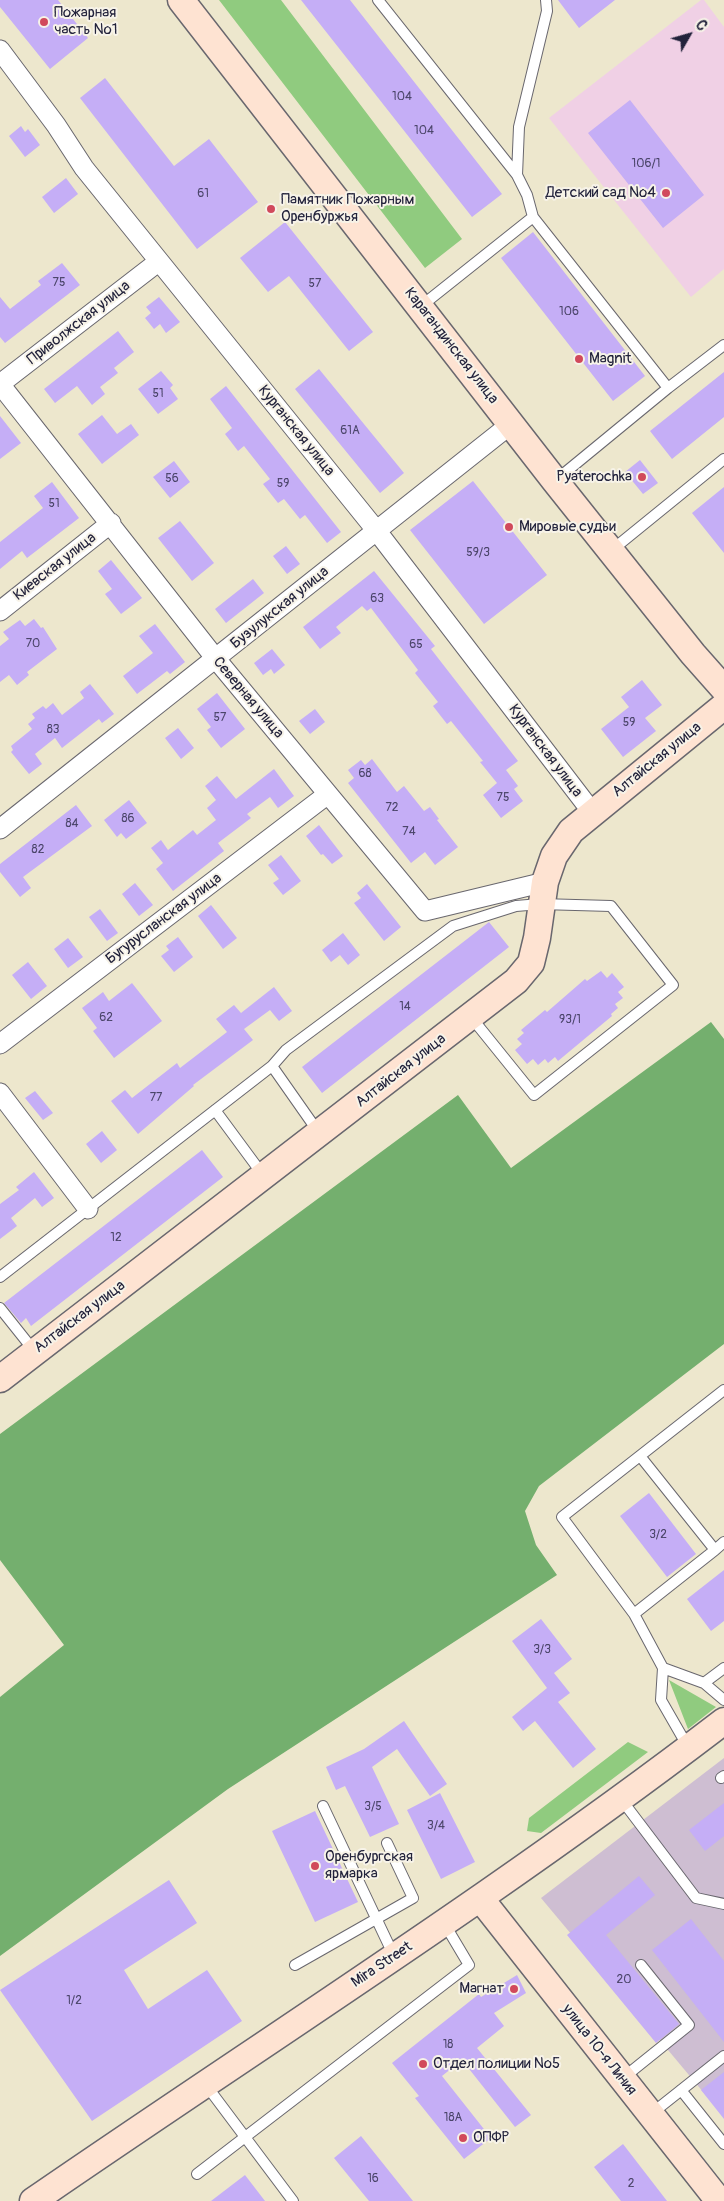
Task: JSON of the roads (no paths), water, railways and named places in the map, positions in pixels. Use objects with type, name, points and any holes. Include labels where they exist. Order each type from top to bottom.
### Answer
[{"type":"main road","name":"Карагандинская улица","points":[[181,0],[511,424],[693,654],[724,689]]},
{"type":"main road","name":"Алтайская улица","points":[[0,1379],[265,1177],[516,981],[531,963],[537,938],[542,893],[554,856],[572,831],[592,812],[724,706]]},
{"type":"main road","name":"Mira Street","points":[[33,2201],[480,1898],[621,1799],[724,1721]]},
{"type":"main road","name":"улица 10-я Линия","points":[[480,1898],[719,2201]]},
{"type":"street","name":"Курганская улица","points":[[0,50],[56,124],[84,168],[376,530],[592,812]]},
{"type":"street","name":"Приволжская улица","points":[[0,384],[158,262]]},
{"type":"street","name":"Северная улица","points":[[0,384],[216,659],[425,911],[542,893]]},
{"type":"street","name":"Бузулукская улица","points":[[0,829],[511,424]]},
{"type":"street","name":"Киевская улица","points":[[0,611],[111,523]]},
{"type":"street","name":"Бугурусланская улица","points":[[0,1044],[328,794]]},
{"type":"street","points":[[0,1093],[88,1209]]},
{"type":"lane","points":[[378,0],[517,175],[527,195],[533,217],[668,388]]},
{"type":"lane","points":[[517,175],[519,127],[547,11],[546,0]]},
{"type":"lane","points":[[420,307],[533,217]]},
{"type":"lane","points":[[556,481],[668,388],[724,345]]},
{"type":"lane","points":[[611,550],[722,465]]},
{"type":"lane","points":[[0,1277],[272,1066],[286,1050],[453,926],[516,906],[542,893],[611,906],[673,985],[534,1095],[471,1017]]},
{"type":"lane","points":[[272,1066],[320,1134]]},
{"type":"lane","points":[[215,1110],[265,1177]]},
{"type":"lane","points":[[0,1308],[35,1352]]},
{"type":"lane","points":[[688,1748],[661,1700],[663,1668],[634,1614],[562,1517],[724,1390]]},
{"type":"lane","points":[[640,1456],[715,1550]]},
{"type":"lane","points":[[634,1614],[724,1542]]},
{"type":"lane","points":[[663,1668],[704,1683],[724,1700]]},
{"type":"lane","points":[[704,1683],[724,1668]]},
{"type":"lane","points":[[621,1799],[696,1898],[724,1904]]},
{"type":"lane","points":[[323,1806],[395,1957]]},
{"type":"lane","points":[[295,1965],[413,1898],[387,1843]]},
{"type":"lane","points":[[197,2174],[469,1965],[444,1923]]},
{"type":"lane","points":[[622,2079],[689,2025],[641,1965]]},
{"type":"lane","points":[[651,2115],[724,2056]]},
{"type":"lane","points":[[205,2084],[292,2201]]},
{"type":"lane","points":[[681,2090],[724,2144]]},
{"type":"place","name":"Пожарная часть №1","points":[[44,22]]},
{"type":"place","name":"Детский сад №4","points":[[666,193]]},
{"type":"place","name":"Памятник Пожарным Оренбуржья","points":[[271,209]]},
{"type":"place","name":"Magnit","points":[[579,359]]},
{"type":"place","name":"Pyaterochka","points":[[642,477]]},
{"type":"place","name":"Мировые судьи","points":[[509,527]]},
{"type":"place","name":"Оренбургская ярмарка","points":[[315,1866]]},
{"type":"place","name":"Магнат","points":[[514,1989]]},
{"type":"place","name":"Отдел полиции №5","points":[[423,2064]]},
{"type":"place","name":"ОПФР","points":[[463,2138]]}]
